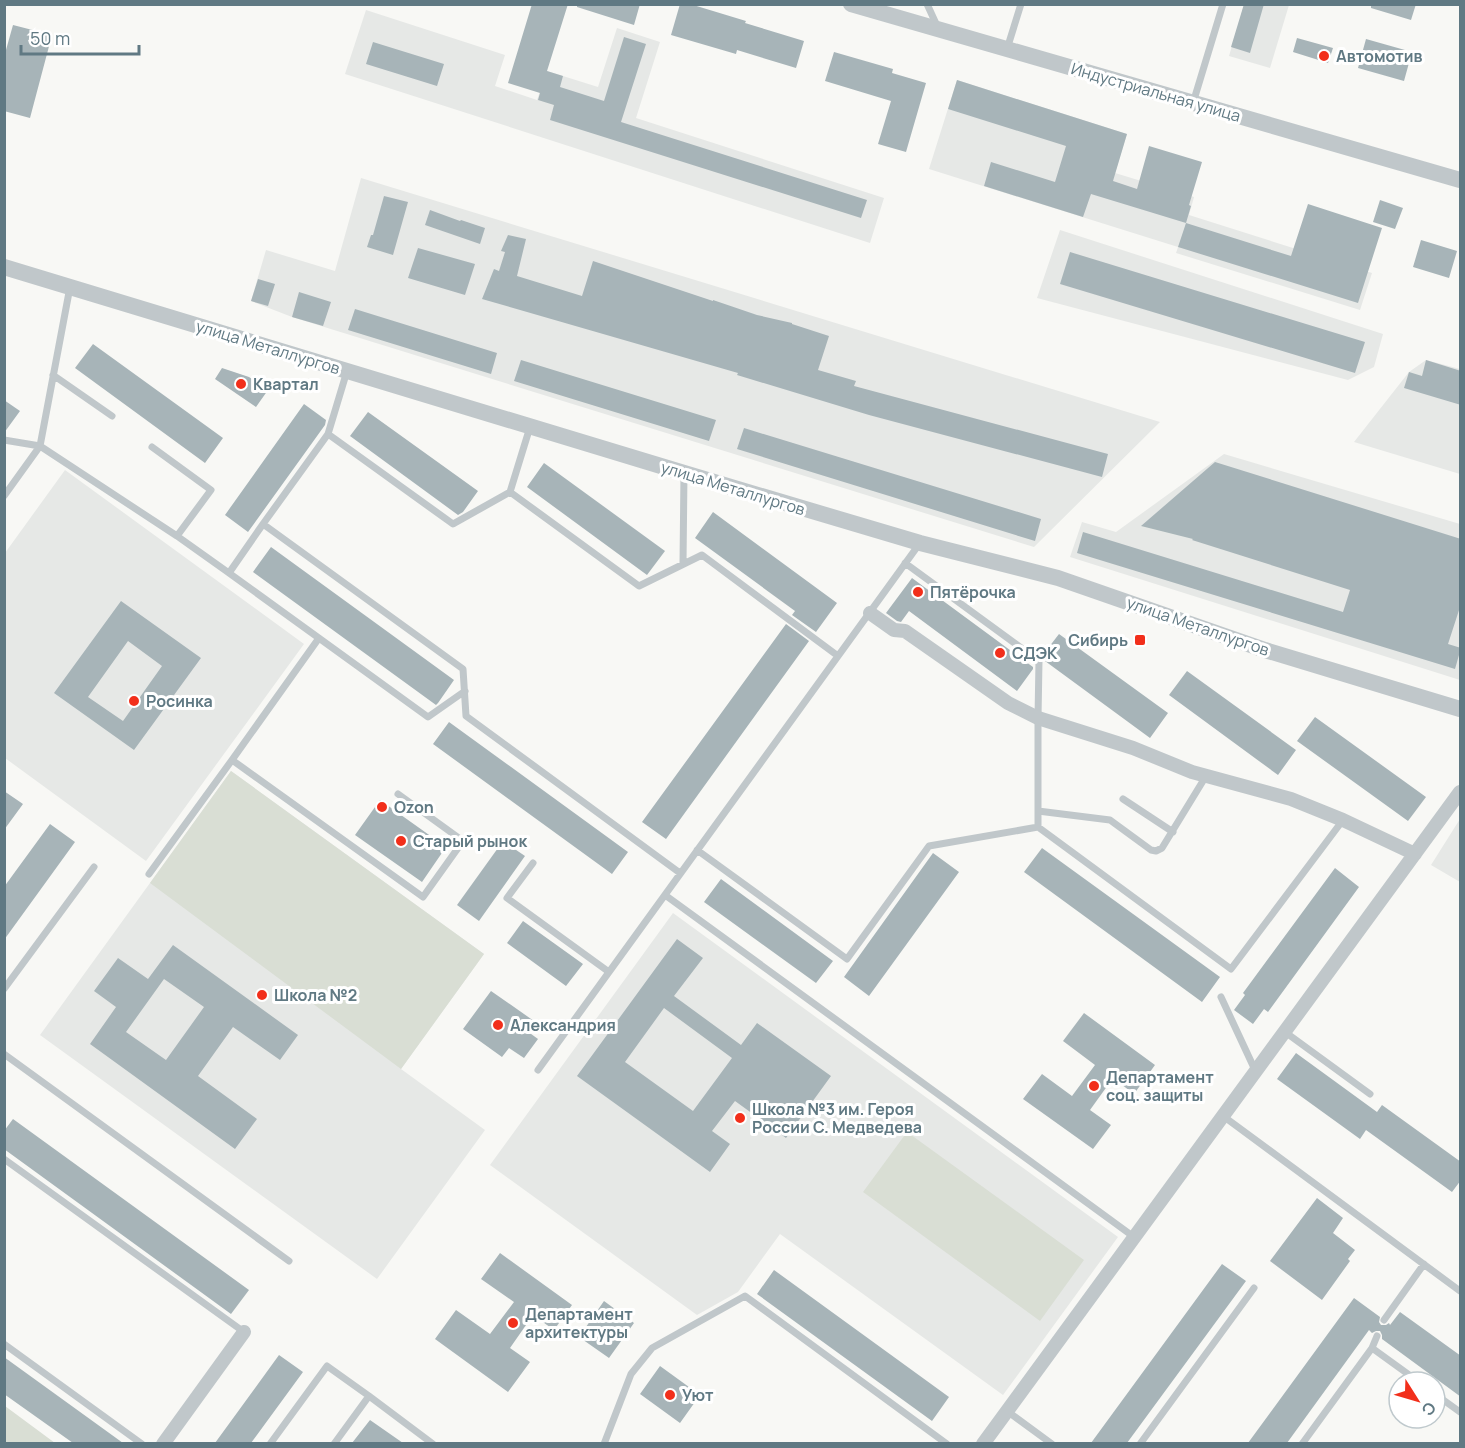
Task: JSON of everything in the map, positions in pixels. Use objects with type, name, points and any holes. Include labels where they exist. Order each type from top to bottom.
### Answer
[{"type":"street","name":"Индустриальная улица","points":[[851,4],[1461,180]]},
{"type":"street","name":"улица Металлургов","points":[[4,267],[920,543],[1058,578],[1265,650],[1461,709]]},
{"type":"street","points":[[870,613],[894,630],[905,631],[1008,703],[1038,718],[1134,748],[1192,772],[1291,800],[1343,820],[1415,854]]},
{"type":"street","points":[[983,1443],[1461,792]]},
{"type":"street","points":[[163,1443],[244,1332]]},
{"type":"lane","points":[[927,4],[939,30]]},
{"type":"lane","points":[[1007,50],[1021,4]]},
{"type":"lane","points":[[1193,103],[1223,4]]},
{"type":"lane","points":[[4,496],[40,446],[70,287]]},
{"type":"lane","points":[[229,573],[328,434],[346,371]]},
{"type":"lane","points":[[54,375],[112,416]]},
{"type":"lane","points":[[328,434],[453,524],[510,492],[530,427]]},
{"type":"lane","points":[[4,440],[40,446],[177,536],[428,717],[465,691]]},
{"type":"lane","points":[[152,447],[211,490],[177,536]]},
{"type":"lane","points":[[683,564],[684,473]]},
{"type":"lane","points":[[510,492],[639,586],[702,555],[838,656]]},
{"type":"lane","points":[[263,524],[464,669],[466,716],[680,873]]},
{"type":"lane","points":[[538,1070],[920,543]]},
{"type":"lane","points":[[905,563],[1039,661],[1038,827]]},
{"type":"lane","points":[[149,874],[319,638]]},
{"type":"lane","points":[[232,760],[423,897],[463,841],[398,794]]},
{"type":"lane","points":[[1038,811],[1110,820],[1150,850],[1156,851],[1162,848],[1173,832],[1206,776]]},
{"type":"lane","points":[[1123,799],[1173,832]]},
{"type":"lane","points":[[697,850],[847,959],[929,846],[1038,827],[1232,969],[1343,820]]},
{"type":"lane","points":[[533,863],[507,898],[609,972]]},
{"type":"lane","points":[[4,989],[94,867]]},
{"type":"lane","points":[[665,895],[1134,1238]]},
{"type":"lane","points":[[1221,997],[1256,1071]]},
{"type":"lane","points":[[1284,1032],[1370,1094]]},
{"type":"lane","points":[[4,1054],[290,1261]]},
{"type":"lane","points":[[1223,1116],[1461,1291]]},
{"type":"lane","points":[[4,1159],[244,1332]]},
{"type":"lane","points":[[1384,1318],[1424,1264]]},
{"type":"lane","points":[[1140,1443],[1254,1288]]},
{"type":"lane","points":[[604,1443],[631,1374],[652,1347],[745,1296],[947,1443]]},
{"type":"lane","points":[[1302,1443],[1372,1348],[1377,1336]]},
{"type":"lane","points":[[4,1344],[142,1443]]},
{"type":"lane","points":[[1372,1348],[1402,1370]]},
{"type":"lane","points":[[270,1443],[327,1366],[433,1443]]},
{"type":"lane","points":[[334,1443],[369,1396]]},
{"type":"lane","points":[[1447,1402],[1461,1412]]},
{"type":"lane","points":[[1007,1411],[1052,1443]]},
{"type":"shaded area","points":[[1244,5],[1289,5],[1270,68],[1229,56]]},
{"type":"shaded area","points":[[366,10],[505,55],[495,86],[537,100],[547,71],[598,87],[617,28],[660,42],[636,118],[884,198],[870,243],[345,74]]},
{"type":"shaded area","points":[[957,80],[1127,134],[1115,173],[1194,197],[1189,215],[1372,273],[1360,310],[1176,253],[1178,247],[929,169]]},
{"type":"shaded area","points":[[361,178],[1160,422],[1034,547],[292,317],[251,301],[266,250],[335,271]]},
{"type":"shaded area","points":[[1060,230],[1383,334],[1374,367],[1348,380],[1037,298]]},
{"type":"shaded area","points":[[1426,360],[1460,369],[1460,474],[1354,442],[1409,372]]},
{"type":"shaded area","points":[[1224,454],[1460,524],[1460,680],[1070,557],[1082,522],[1116,532]]},
{"type":"shaded area","name":"Росинка","points":[[65,470],[304,644],[146,861],[5,758],[5,553]]},
{"type":"shaded area","name":"Школа №2","points":[[231,771],[484,954],[401,1069],[485,1130],[377,1279],[40,1035]]},
{"type":"shaded area","points":[[231,771],[484,954],[401,1069],[150,883]]},
{"type":"shaded area","points":[[1460,819],[1460,882],[1431,865]]},
{"type":"shaded area","name":"Школа №3 им. Героя России С. Медведева","points":[[673,913],[1118,1237],[1003,1395],[780,1234],[738,1292],[697,1315],[490,1165]]},
{"type":"shaded area","points":[[907,1132],[1084,1260],[1040,1321],[863,1192]]},
{"type":"shaded area","points":[[5,1406],[55,1443],[5,1443]]},
{"type":"building","points":[[532,4],[568,4],[547,71],[563,76],[560,87],[604,101],[624,37],[646,44],[621,122],[867,200],[861,218],[550,120],[554,105],[538,100],[540,93],[508,83]]},
{"type":"building","points":[[577,4],[640,4],[634,25],[577,7]]},
{"type":"building","points":[[680,4],[690,4],[804,41],[796,68],[737,50],[736,54],[671,35]]},
{"type":"building","points":[[1244,4],[1264,4],[1250,53],[1231,47]]},
{"type":"building","points":[[1371,4],[1416,4],[1411,20],[1371,8]]},
{"type":"building","points":[[13,25],[52,35],[30,118],[4,111],[4,57]]},
{"type":"building","points":[[1297,38],[1333,48],[1328,63],[1293,52]]},
{"type":"building","points":[[1366,39],[1412,52],[1404,81],[1358,68]]},
{"type":"building","points":[[373,42],[444,64],[437,86],[366,64]]},
{"type":"building","points":[[834,52],[893,69],[892,73],[926,83],[906,152],[878,144],[891,101],[825,81]]},
{"type":"building","points":[[957,80],[1127,134],[1113,181],[1137,189],[1149,146],[1202,162],[1186,223],[1091,194],[1083,217],[984,186],[991,162],[1055,182],[1066,146],[948,109]]},
{"type":"building","points":[[384,196],[408,202],[393,255],[367,247],[373,235]]},
{"type":"building","points":[[1380,200],[1403,208],[1395,229],[1373,222]]},
{"type":"building","points":[[1308,204],[1382,228],[1358,303],[1178,247],[1186,223],[1291,256]]},
{"type":"building","points":[[430,210],[485,228],[480,244],[425,225]]},
{"type":"building","points":[[508,235],[526,239],[517,276],[582,296],[593,261],[757,315],[792,323],[829,336],[818,370],[856,381],[854,386],[1108,454],[1102,477],[869,415],[737,375],[738,373],[482,299],[494,269],[499,271],[505,252],[501,251]]},
{"type":"building","points":[[1421,240],[1457,251],[1449,278],[1413,267]]},
{"type":"building","points":[[418,248],[475,264],[465,295],[408,278]]},
{"type":"building","points":[[1070,252],[1365,342],[1355,373],[1060,284]]},
{"type":"building","points":[[258,279],[275,284],[268,306],[251,301]]},
{"type":"building","points":[[299,292],[331,302],[323,326],[292,317]]},
{"type":"building","points":[[355,309],[497,353],[491,374],[348,330]]},
{"type":"building","points":[[93,344],[223,438],[205,463],[75,368]]},
{"type":"building","points":[[521,360],[716,420],[709,441],[514,381]]},
{"type":"building","points":[[1426,360],[1461,371],[1461,405],[1404,388],[1409,372],[1422,376]]},
{"type":"building","name":"Квартал","points":[[222,368],[249,377],[268,390],[256,407],[215,379]]},
{"type":"building","points":[[4,400],[20,411],[4,433]]},
{"type":"building","points":[[304,404],[326,420],[325,425],[248,532],[225,515]]},
{"type":"building","points":[[368,412],[478,491],[463,512],[458,515],[350,436]]},
{"type":"building","points":[[744,428],[1041,519],[1035,541],[737,449]]},
{"type":"building","points":[[1215,462],[1461,539],[1461,604],[1448,644],[1461,648],[1455,669],[1077,553],[1083,532],[1343,612],[1350,590],[1193,539],[1141,526]]},
{"type":"building","points":[[544,463],[665,551],[647,575],[527,487]]},
{"type":"building","points":[[713,512],[837,603],[816,632],[792,615],[795,611],[695,538]]},
{"type":"building","points":[[271,547],[454,680],[438,703],[436,705],[253,572]]},
{"type":"building","points":[[912,578],[1033,667],[1017,691],[909,611],[901,622],[886,613]]},
{"type":"building","points":[[121,601],[201,658],[134,750],[54,693]],"holes":[[[128,641],[162,666],[123,721],[88,697]]]},
{"type":"building","points":[[786,624],[809,641],[666,839],[642,822]]},
{"type":"building","points":[[1059,634],[1168,713],[1150,738],[1045,661],[1042,656]]},
{"type":"building","points":[[1187,671],[1296,750],[1278,775],[1169,695]]},
{"type":"building","points":[[1315,717],[1426,797],[1408,821],[1297,741]]},
{"type":"building","points":[[449,722],[628,852],[612,874],[433,744]]},
{"type":"building","points":[[4,791],[23,804],[4,830]]},
{"type":"building","name":"Старый рынок","points":[[380,800],[446,847],[422,882],[355,835]]},
{"type":"building","points":[[50,824],[75,842],[4,940],[4,887]]},
{"type":"building","points":[[503,841],[525,856],[479,921],[457,905]]},
{"type":"building","points":[[1042,848],[1220,977],[1202,1002],[1024,872]]},
{"type":"building","points":[[933,853],[959,872],[869,996],[844,977]]},
{"type":"building","points":[[1335,868],[1359,887],[1268,1012],[1264,1009],[1253,1024],[1234,1010],[1245,995],[1243,993]]},
{"type":"building","points":[[721,879],[833,961],[816,983],[704,902]]},
{"type":"building","points":[[523,921],[583,964],[566,986],[507,943]]},
{"type":"building","points":[[677,939],[703,958],[674,996],[741,1045],[757,1023],[831,1076],[786,1138],[735,1101],[712,1131],[730,1144],[710,1172],[577,1076]],"holes":[[[664,1008],[732,1058],[693,1111],[625,1062]]]},
{"type":"building","points":[[173,945],[298,1035],[280,1060],[233,1027],[198,1076],[257,1119],[235,1149],[90,1044],[116,1007],[94,991],[118,958],[148,979]],"holes":[[[164,979],[204,1007],[166,1060],[126,1032]]]},
{"type":"building","name":"Александрия","points":[[491,991],[534,1021],[527,1031],[538,1039],[524,1058],[509,1048],[502,1057],[463,1029]]},
{"type":"building","name":"Департамент соц. защиты","points":[[1084,1013],[1155,1065],[1134,1094],[1113,1078],[1090,1110],[1111,1125],[1093,1149],[1023,1099],[1042,1074],[1072,1096],[1095,1065],[1063,1041]]},
{"type":"building","points":[[1296,1053],[1377,1112],[1382,1105],[1461,1162],[1461,1180],[1452,1192],[1366,1130],[1360,1139],[1277,1079]]},
{"type":"building","points":[[13,1119],[249,1290],[231,1314],[4,1149],[4,1131]]},
{"type":"building","points":[[1317,1198],[1343,1218],[1333,1233],[1355,1250],[1348,1259],[1350,1261],[1322,1300],[1270,1261]]},
{"type":"building","name":"Департамент архитектуры","points":[[500,1253],[572,1305],[554,1330],[533,1315],[510,1348],[530,1362],[508,1392],[435,1339],[456,1310],[490,1334],[514,1302],[481,1279]]},
{"type":"building","points":[[1222,1264],[1246,1281],[1127,1443],[1091,1443]]},
{"type":"building","points":[[774,1270],[949,1397],[932,1421],[757,1294]]},
{"type":"building","points":[[1354,1298],[1380,1317],[1381,1325],[1389,1323],[1390,1325],[1400,1312],[1461,1356],[1461,1397],[1447,1387],[1447,1370],[1424,1370],[1382,1339],[1380,1331],[1372,1333],[1369,1330],[1287,1443],[1248,1443]]},
{"type":"building","points":[[604,1301],[634,1323],[609,1358],[579,1337]]},
{"type":"building","points":[[279,1355],[303,1372],[251,1443],[215,1443]]},
{"type":"building","points":[[4,1357],[123,1443],[73,1443],[4,1394]]},
{"type":"building","name":"Уют","points":[[660,1366],[700,1395],[680,1423],[640,1394]]},
{"type":"building","points":[[370,1420],[403,1443],[352,1443]]},
{"type":"place","name":"Автомотив","points":[[1324,56]]},
{"type":"place","name":"Квартал","points":[[241,384]]},
{"type":"place","name":"Пятёрочка","points":[[918,592]]},
{"type":"place","name":"Сибирь","points":[[1140,640]]},
{"type":"place","name":"СДЭК","points":[[1000,653]]},
{"type":"place","name":"Росинка","points":[[134,701]]},
{"type":"place","name":"Ozon","points":[[382,807]]},
{"type":"place","name":"Старый рынок","points":[[401,841]]},
{"type":"place","name":"Школа №2","points":[[262,995]]},
{"type":"place","name":"Александрия","points":[[498,1025]]},
{"type":"place","name":"Департамент соц. защиты","points":[[1094,1086]]},
{"type":"place","name":"Школа №3 им. Героя России С. Медведева","points":[[740,1118]]},
{"type":"place","name":"Департамент архитектуры","points":[[513,1323]]},
{"type":"place","name":"Уют","points":[[670,1395]]}]
